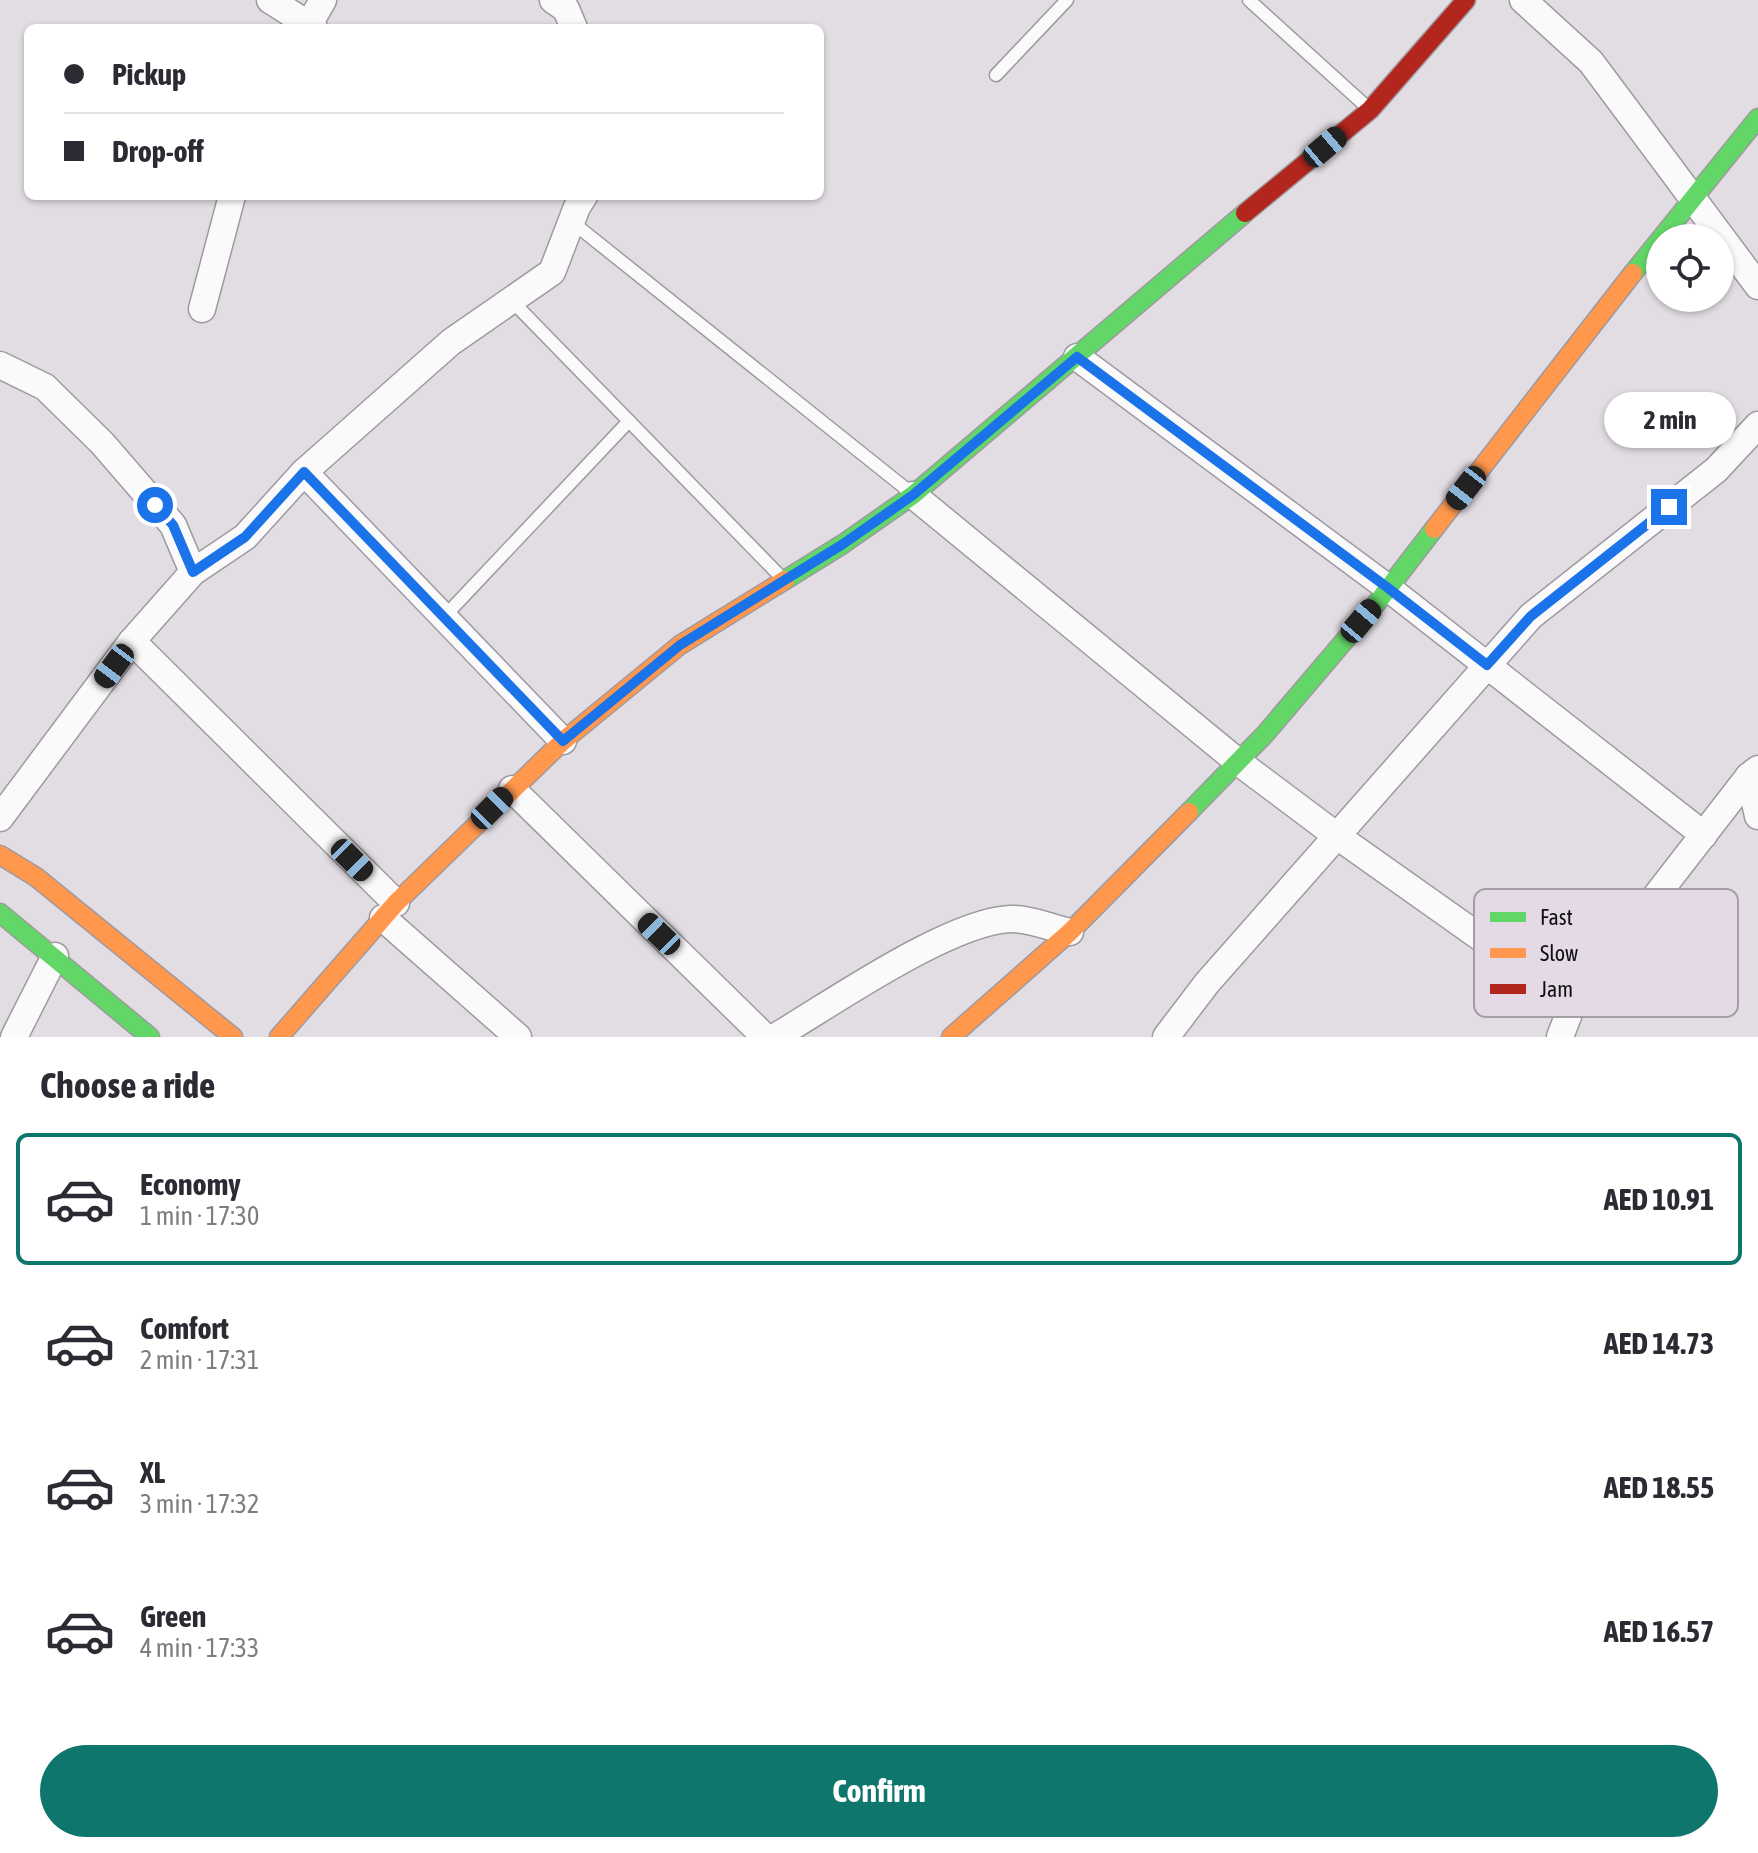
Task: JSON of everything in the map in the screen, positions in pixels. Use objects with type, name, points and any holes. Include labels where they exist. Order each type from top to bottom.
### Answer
[{"type":"street","points":[[270,0],[306,24]]},
{"type":"street","points":[[311,24],[323,0]]},
{"type":"street","points":[[279,1037],[389,911],[563,741],[680,645],[843,544],[913,495],[1370,110],[1466,0]]},
{"type":"street","points":[[1523,0],[1591,62],[1758,286]]},
{"type":"street","points":[[951,1037],[1070,932],[1266,733],[1388,588],[1692,197],[1758,118]]},
{"type":"street","points":[[202,309],[231,200]]},
{"type":"street","points":[[0,818],[132,641],[193,572],[245,537],[304,472],[451,342],[552,272],[574,205]]},
{"type":"street","points":[[1077,357],[1388,588],[1704,835]]},
{"type":"street","points":[[0,365],[45,387],[102,443],[173,525],[193,572]]},
{"type":"street","points":[[1166,1037],[1207,983],[1531,616],[1716,470],[1758,425]]},
{"type":"street","points":[[304,472],[563,741]]},
{"type":"street","points":[[913,495],[1237,761],[1474,933]]},
{"type":"street","points":[[132,641],[389,911],[518,1037]]},
{"type":"street","points":[[1662,889],[1754,773]]},
{"type":"street","points":[[1754,773],[1758,816]]},
{"type":"street","points":[[512,789],[765,1037]]},
{"type":"street","points":[[0,855],[36,877],[233,1037]]},
{"type":"street","points":[[0,913],[150,1037]]},
{"type":"street","points":[[775,1037],[919,951],[971,928],[1011,919],[1070,932]]},
{"type":"street","points":[[14,1037],[55,956]]},
{"type":"street","points":[[1560,1037],[1568,1017]]},
{"type":"lane","points":[[996,75],[1067,0]]},
{"type":"lane","points":[[1249,0],[1370,110]]},
{"type":"lane","points":[[574,205],[913,495]]},
{"type":"lane","points":[[511,300],[784,580]]},
{"type":"lane","points":[[444,617],[629,421]]},
{"type":"traffic: fast","points":[[1633,273],[1758,118]]},
{"type":"traffic: fast","points":[[785,580],[913,495],[1245,213]]},
{"type":"traffic: fast","points":[[1189,812],[1266,733],[1380,599],[1434,529]]},
{"type":"traffic: fast","points":[[0,913],[150,1037]]},
{"type":"traffic: slow","points":[[1434,529],[1633,273]]},
{"type":"traffic: slow","points":[[279,1037],[396,903],[563,741],[680,645],[785,580]]},
{"type":"traffic: slow","points":[[951,1037],[1070,932],[1189,812]]},
{"type":"traffic: slow","points":[[0,855],[36,877],[233,1037]]},
{"type":"traffic: jam","points":[[1245,213],[1370,110],[1466,0]]},
{"type":"route","points":[[155,505],[173,525],[193,572],[245,537],[304,472],[563,741],[680,645],[843,544],[913,495],[1077,357],[1487,665],[1531,616],[1669,507]]}]
